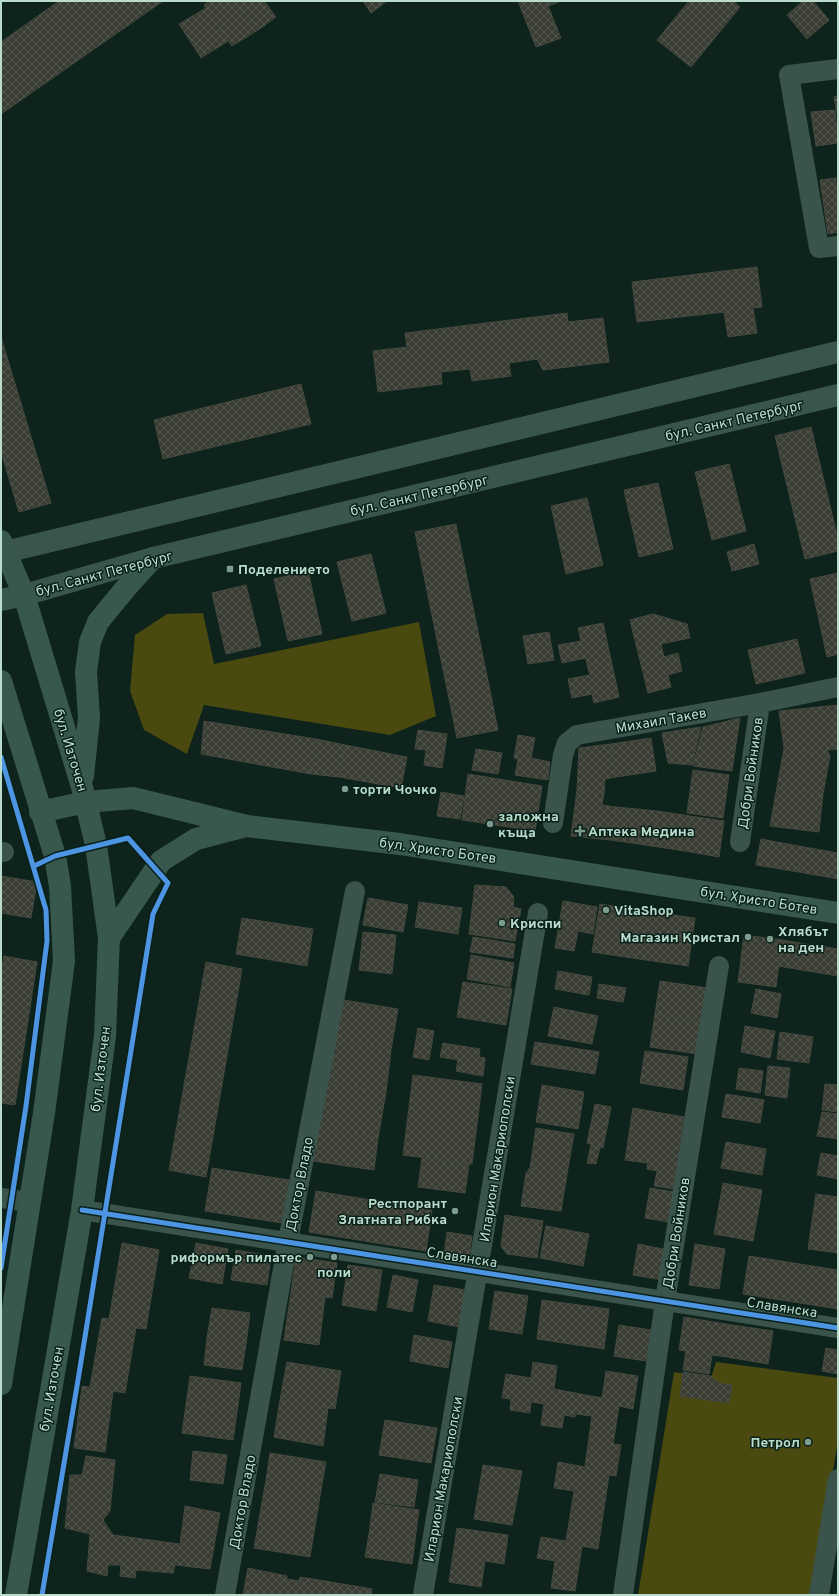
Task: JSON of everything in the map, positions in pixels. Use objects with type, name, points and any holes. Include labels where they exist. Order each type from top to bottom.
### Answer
[{"type":"main road","points":[[2,548],[838,352]]},
{"type":"main road","name":"бул. Санкт Петербург","points":[[1,600],[24,595],[153,558],[838,395]]},
{"type":"main road","name":"бул. Източен","points":[[2,548],[24,595],[84,795],[96,845],[109,938],[105,1036],[82,1210],[16,1595]]},
{"type":"main road","points":[[84,795],[89,718],[86,672],[90,642],[98,622],[153,558]]},
{"type":"main road","points":[[1,681],[40,812],[55,856],[60,886],[64,961],[44,1113],[1,1384]]},
{"type":"main road","name":"бул. Христо Ботев","points":[[40,812],[84,795],[133,798],[247,826],[400,844],[838,912]]},
{"type":"main road","points":[[109,938],[161,861],[196,839],[247,826]]},
{"type":"street","points":[[838,69],[789,76],[819,248],[838,246]]},
{"type":"street","name":"Михаил Такев","points":[[553,823],[563,755],[567,743],[577,735],[760,703],[838,687]]},
{"type":"street","name":"Добри Войников","points":[[740,842],[760,703]]},
{"type":"street","name":"Доктор Владо","points":[[225,1595],[288,1241],[355,891]]},
{"type":"street","name":"Иларион Макариополски","points":[[424,1595],[538,913]]},
{"type":"street","name":"Добри Войников","points":[[623,1595],[665,1301],[719,966]]},
{"type":"street","points":[[1,1198],[29,1202]]},
{"type":"street","name":"Славянска","points":[[82,1210],[838,1328]]},
{"type":"street","points":[[820,1595],[838,1479]]},
{"type":"shaded area","points":[[203,613],[214,664],[419,622],[436,716],[390,735],[204,705],[187,754],[144,730],[130,691],[135,635],[167,614]]},
{"type":"shaded area","points":[[716,1362],[838,1378],[838,1440],[813,1595],[638,1595],[674,1372],[711,1378]]},
{"type":"building","points":[[59,1],[163,1],[1,114],[1,42]]},
{"type":"building","points":[[209,1],[237,1],[258,30],[232,46],[204,5]]},
{"type":"building","points":[[237,1],[264,1],[276,17],[258,30]]},
{"type":"building","points":[[363,1],[387,1],[371,13]]},
{"type":"building","points":[[518,1],[561,1],[548,6],[561,38],[536,47]]},
{"type":"building","points":[[689,1],[733,1],[740,7],[691,67],[657,40]]},
{"type":"building","points":[[803,1],[813,1],[829,20],[807,39],[787,15]]},
{"type":"building","points":[[206,8],[228,41],[201,58],[179,24]]},
{"type":"building","points":[[838,96],[838,118],[834,97]]},
{"type":"building","points":[[835,110],[838,143],[816,146],[811,112]]},
{"type":"building","points":[[836,178],[838,232],[828,234],[820,180]]},
{"type":"building","points":[[757,267],[762,307],[753,308],[757,333],[728,337],[724,312],[637,322],[632,282]]},
{"type":"building","points":[[567,313],[568,322],[603,318],[609,362],[543,370],[537,359],[509,363],[511,376],[472,381],[470,369],[441,372],[442,384],[378,392],[373,351],[407,347],[405,333]]},
{"type":"building","points":[[1,337],[51,503],[19,512],[1,452]]},
{"type":"building","points":[[301,384],[311,424],[163,459],[154,420]]},
{"type":"building","points":[[811,427],[826,489],[790,498],[775,436]]},
{"type":"building","points":[[729,464],[746,531],[712,540],[695,472]]},
{"type":"building","points":[[658,483],[673,549],[639,557],[624,490]]},
{"type":"building","points":[[826,489],[838,539],[838,551],[805,559],[790,498]]},
{"type":"building","points":[[587,498],[603,565],[566,574],[551,506]]},
{"type":"building","points":[[456,524],[498,730],[457,738],[415,532]]},
{"type":"building","points":[[754,544],[759,564],[732,571],[727,552]]},
{"type":"building","points":[[371,554],[386,613],[352,621],[337,562]]},
{"type":"building","points":[[308,571],[322,634],[288,641],[274,579]]},
{"type":"building","points":[[838,573],[838,654],[827,657],[810,579]]},
{"type":"building","points":[[246,585],[261,646],[226,654],[212,593]]},
{"type":"building","points":[[653,614],[687,624],[690,638],[661,644],[664,657],[678,653],[682,671],[668,675],[671,687],[648,693],[630,620]]},
{"type":"building","points":[[603,623],[611,660],[587,665],[586,658],[562,663],[558,645],[581,641],[578,628]]},
{"type":"building","points":[[549,632],[554,660],[528,664],[523,636]]},
{"type":"building","points":[[797,639],[805,673],[756,684],[748,650]]},
{"type":"building","points":[[611,660],[619,697],[594,703],[592,694],[572,698],[568,679],[590,675],[587,665]]},
{"type":"building","points":[[838,705],[838,749],[827,750],[830,756],[784,748],[779,711]]},
{"type":"building","points":[[740,718],[732,771],[693,766],[703,727]]},
{"type":"building","points":[[204,721],[316,739],[311,774],[201,754]]},
{"type":"building","points":[[701,727],[692,765],[668,763],[662,733]]},
{"type":"building","points":[[418,730],[447,734],[442,768],[424,765],[426,750],[415,749]]},
{"type":"building","points":[[518,735],[535,738],[531,758],[550,762],[548,780],[515,775],[518,759],[514,758]]},
{"type":"building","points":[[651,738],[656,771],[616,777],[611,744]]},
{"type":"building","points":[[316,739],[345,745],[339,777],[311,774]]},
{"type":"building","points":[[611,744],[616,777],[605,779],[604,793],[577,790],[579,748]]},
{"type":"building","points":[[345,745],[407,757],[401,788],[339,777]]},
{"type":"building","points":[[784,748],[830,756],[823,794],[777,787]]},
{"type":"building","points":[[476,749],[502,753],[498,774],[472,770]]},
{"type":"building","points":[[693,770],[729,775],[723,818],[687,813]]},
{"type":"building","points":[[468,774],[542,786],[535,831],[462,820]]},
{"type":"building","points":[[777,787],[823,794],[819,832],[770,826]]},
{"type":"building","points":[[577,790],[604,793],[602,805],[616,807],[611,840],[571,836]]},
{"type":"building","points":[[441,792],[464,796],[460,819],[437,816]]},
{"type":"building","points":[[616,807],[658,811],[652,846],[611,840]]},
{"type":"building","points":[[658,811],[690,816],[685,851],[652,846]]},
{"type":"building","points":[[690,816],[724,821],[719,857],[685,851]]},
{"type":"building","points":[[761,839],[804,847],[799,872],[756,865]]},
{"type":"building","points":[[804,847],[838,853],[838,879],[799,872]]},
{"type":"building","points":[[1,876],[37,882],[31,918],[1,913]]},
{"type":"building","points":[[475,885],[506,887],[514,897],[513,907],[521,909],[515,941],[469,934]]},
{"type":"building","points":[[368,898],[408,905],[403,932],[363,925]]},
{"type":"building","points":[[563,901],[597,907],[593,934],[578,931],[574,951],[555,948]]},
{"type":"building","points":[[419,902],[462,908],[458,934],[415,927]]},
{"type":"building","points":[[600,904],[639,910],[632,958],[592,952]]},
{"type":"building","points":[[639,910],[695,918],[688,966],[632,958]]},
{"type":"building","points":[[242,918],[313,929],[307,966],[236,954]]},
{"type":"building","points":[[363,932],[396,935],[392,974],[359,970]]},
{"type":"building","points":[[744,935],[782,940],[776,987],[738,982]]},
{"type":"building","points":[[473,937],[515,944],[513,958],[470,952]]},
{"type":"building","points":[[782,940],[838,949],[838,976],[778,966]]},
{"type":"building","points":[[471,955],[514,963],[510,987],[467,979]]},
{"type":"building","points":[[4,956],[37,962],[15,1105],[1,1103],[1,973]]},
{"type":"building","points":[[206,962],[242,969],[206,1177],[169,1170]]},
{"type":"building","points":[[558,971],[592,977],[589,995],[555,989]]},
{"type":"building","points":[[660,981],[708,988],[703,1022],[655,1014]]},
{"type":"building","points":[[463,982],[512,989],[506,1025],[457,1017]]},
{"type":"building","points":[[599,984],[626,988],[623,1002],[597,998]]},
{"type":"building","points":[[756,989],[781,994],[777,1018],[751,1013]]},
{"type":"building","points":[[338,999],[398,1009],[391,1050],[332,1040]]},
{"type":"building","points":[[554,1007],[598,1016],[592,1044],[548,1036]]},
{"type":"building","points":[[655,1014],[703,1022],[698,1054],[650,1047]]},
{"type":"building","points":[[745,1026],[775,1031],[770,1058],[741,1052]]},
{"type":"building","points":[[418,1028],[434,1031],[429,1060],[413,1057]]},
{"type":"building","points":[[780,1032],[813,1037],[809,1063],[777,1059]]},
{"type":"building","points":[[332,1040],[391,1050],[386,1092],[324,1083]]},
{"type":"building","points":[[535,1042],[599,1052],[595,1074],[531,1064]]},
{"type":"building","points":[[443,1043],[480,1049],[479,1057],[485,1058],[483,1076],[456,1071],[458,1060],[440,1057]]},
{"type":"building","points":[[645,1051],[688,1057],[683,1090],[640,1083]]},
{"type":"building","points":[[768,1066],[790,1068],[787,1098],[765,1095]]},
{"type":"building","points":[[739,1068],[763,1071],[760,1093],[736,1089]]},
{"type":"building","points":[[413,1075],[482,1084],[472,1164],[403,1155]]},
{"type":"building","points":[[324,1083],[386,1092],[378,1138],[318,1129]]},
{"type":"building","points":[[825,1084],[838,1085],[838,1112],[822,1110]]},
{"type":"building","points":[[542,1085],[584,1092],[578,1129],[536,1122]]},
{"type":"building","points":[[726,1094],[764,1100],[760,1123],[722,1117]]},
{"type":"building","points":[[595,1104],[611,1107],[603,1148],[600,1147],[596,1164],[587,1163],[591,1144],[587,1143]]},
{"type":"building","points":[[633,1108],[684,1117],[679,1148],[682,1149],[675,1189],[654,1186],[657,1171],[647,1169],[648,1163],[625,1160]]},
{"type":"building","points":[[822,1112],[838,1114],[838,1139],[817,1136]]},
{"type":"building","points":[[536,1128],[574,1134],[567,1174],[530,1168]]},
{"type":"building","points":[[318,1129],[378,1138],[374,1170],[313,1161]]},
{"type":"building","points":[[726,1142],[766,1149],[762,1175],[721,1168]]},
{"type":"building","points":[[821,1153],[838,1156],[838,1179],[817,1175]]},
{"type":"building","points":[[422,1158],[469,1164],[465,1193],[418,1187]]},
{"type":"building","points":[[212,1168],[289,1180],[282,1223],[205,1211]]},
{"type":"building","points":[[530,1168],[567,1174],[561,1211],[521,1206],[526,1173]]},
{"type":"building","points":[[723,1183],[762,1190],[753,1241],[714,1234]]},
{"type":"building","points":[[650,1188],[674,1192],[669,1222],[645,1218]]},
{"type":"building","points":[[316,1191],[432,1210],[426,1251],[309,1232]]},
{"type":"building","points":[[816,1194],[838,1197],[838,1253],[808,1249]]},
{"type":"building","points":[[505,1215],[543,1221],[537,1258],[507,1254],[501,1246]]},
{"type":"building","points":[[546,1226],[589,1234],[583,1266],[540,1258]]},
{"type":"building","points":[[447,1232],[472,1236],[469,1259],[444,1255]]},
{"type":"building","points":[[122,1243],[159,1250],[146,1329],[136,1328],[125,1393],[90,1387],[102,1318],[109,1319]]},
{"type":"building","points":[[196,1243],[228,1249],[222,1284],[189,1278]]},
{"type":"building","points":[[638,1244],[668,1250],[663,1280],[633,1275]]},
{"type":"building","points":[[695,1244],[725,1249],[719,1289],[689,1285]]},
{"type":"building","points":[[236,1250],[271,1256],[267,1285],[231,1280]]},
{"type":"building","points":[[749,1256],[838,1270],[838,1309],[743,1294]]},
{"type":"building","points":[[296,1257],[337,1263],[332,1298],[291,1292]]},
{"type":"building","points":[[348,1265],[382,1270],[376,1311],[342,1305]]},
{"type":"building","points":[[393,1275],[418,1280],[412,1312],[387,1307]]},
{"type":"building","points":[[434,1285],[466,1290],[459,1327],[428,1321]]},
{"type":"building","points":[[495,1291],[528,1296],[522,1334],[489,1329]]},
{"type":"building","points":[[291,1292],[325,1297],[319,1345],[284,1340]]},
{"type":"building","points":[[542,1300],[609,1309],[604,1349],[537,1339]]},
{"type":"building","points":[[212,1308],[250,1313],[246,1344],[207,1338]]},
{"type":"building","points":[[684,1317],[732,1325],[727,1357],[712,1355],[709,1374],[683,1370],[686,1351],[679,1350]]},
{"type":"building","points":[[619,1325],[651,1330],[646,1361],[614,1356]]},
{"type":"building","points":[[732,1325],[773,1331],[768,1364],[727,1357]]},
{"type":"building","points":[[414,1335],[452,1342],[448,1368],[410,1361]]},
{"type":"building","points":[[207,1338],[246,1344],[242,1370],[204,1365]]},
{"type":"building","points":[[826,1348],[838,1350],[838,1374],[822,1371]]},
{"type":"building","points":[[287,1362],[341,1371],[335,1409],[280,1400]]},
{"type":"building","points":[[533,1362],[557,1366],[554,1389],[602,1398],[606,1371],[638,1376],[633,1409],[619,1406],[613,1444],[621,1445],[616,1476],[609,1475],[598,1549],[582,1546],[575,1591],[551,1588],[555,1561],[537,1558],[541,1537],[566,1541],[574,1491],[554,1488],[558,1462],[585,1467],[592,1416],[575,1414],[575,1417],[564,1415],[562,1428],[541,1425],[544,1404],[531,1402],[530,1413],[510,1410],[511,1399],[502,1398],[506,1374],[531,1378]]},
{"type":"building","points":[[683,1372],[710,1376],[719,1383],[732,1385],[729,1403],[680,1396]]},
{"type":"building","points":[[190,1376],[241,1383],[237,1412],[186,1405]]},
{"type":"building","points":[[82,1386],[113,1391],[105,1452],[74,1448]]},
{"type":"building","points":[[280,1400],[328,1408],[323,1446],[274,1437]]},
{"type":"building","points":[[186,1405],[237,1412],[233,1440],[182,1433]]},
{"type":"building","points":[[385,1420],[437,1428],[431,1463],[379,1455]]},
{"type":"building","points":[[193,1451],[227,1455],[223,1484],[190,1480]]},
{"type":"building","points":[[270,1453],[326,1462],[321,1490],[266,1480]]},
{"type":"building","points":[[86,1456],[115,1460],[110,1511],[103,1520],[113,1535],[180,1544],[185,1506],[220,1513],[210,1569],[175,1565],[173,1573],[136,1570],[135,1578],[120,1576],[121,1565],[108,1565],[107,1576],[87,1571],[90,1534],[65,1528],[70,1475],[82,1475]]},
{"type":"building","points":[[483,1465],[522,1471],[512,1525],[474,1519]]},
{"type":"building","points":[[380,1474],[418,1480],[414,1507],[375,1502]]},
{"type":"building","points":[[266,1480],[321,1490],[310,1557],[254,1548]]},
{"type":"building","points":[[373,1503],[419,1510],[415,1540],[369,1534]]},
{"type":"building","points":[[457,1528],[508,1535],[504,1564],[485,1561],[481,1587],[449,1582]]},
{"type":"building","points":[[369,1534],[415,1540],[412,1564],[365,1557]]},
{"type":"building","points":[[248,1568],[287,1576],[284,1595],[243,1595]]},
{"type":"building","points":[[300,1577],[331,1582],[329,1595],[284,1595],[287,1579],[299,1581]]},
{"type":"building","points":[[331,1582],[372,1589],[371,1595],[329,1595]]},
{"type":"cycle path","points":[[1,757],[46,910],[47,941],[26,1106],[1,1268]]},
{"type":"cycle path","points":[[34,866],[55,856],[128,838],[168,883],[153,914],[42,1595]]},
{"type":"cycle path","points":[[82,1210],[838,1328]]},
{"type":"place","name":"Поделението","points":[[230,569]]},
{"type":"place","name":"торти Чочко","points":[[345,789]]},
{"type":"place","name":"заложна къща","points":[[490,824]]},
{"type":"place","name":"Аптека Медина","points":[[580,831]]},
{"type":"place","name":"VitaShop","points":[[606,910]]},
{"type":"place","name":"Криспи","points":[[502,923]]},
{"type":"place","name":"Магазин Кристал","points":[[748,937]]},
{"type":"place","name":"Хлябът на ден","points":[[770,939]]},
{"type":"place","name":"Рестпорант Златната Рибка","points":[[455,1211]]},
{"type":"place","name":"риформър пилатес","points":[[310,1257]]},
{"type":"place","name":"поли","points":[[334,1257]]},
{"type":"place","name":"Петрол","points":[[808,1442]]}]
